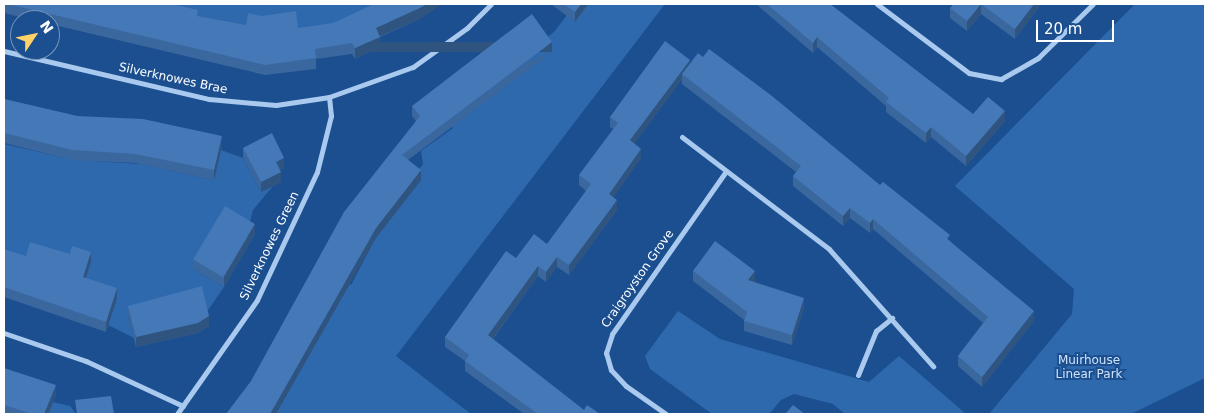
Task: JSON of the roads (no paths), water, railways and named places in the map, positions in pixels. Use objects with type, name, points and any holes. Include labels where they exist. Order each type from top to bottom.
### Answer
[{"type":"street","name":"Silverknowes Brae","points":[[4,52],[209,99],[276,105],[330,97],[413,67],[467,28],[491,4]]},
{"type":"street","points":[[877,4],[969,73],[1001,79],[1038,58],[1093,4]]},
{"type":"street","name":"Silverknowes Green","points":[[177,414],[261,291],[317,172],[331,116],[330,97]]},
{"type":"street","points":[[682,137],[828,249],[892,318],[933,366]]},
{"type":"street","name":"Craigroyston Grove","points":[[666,414],[621,381],[611,370],[606,353],[612,334],[726,171]]},
{"type":"street","points":[[858,375],[876,331],[892,318]]},
{"type":"street","points":[[4,333],[86,361],[183,406]]},
{"type":"park label","name":"Muirhouse Linear Park","points":[[1089,368]]}]
